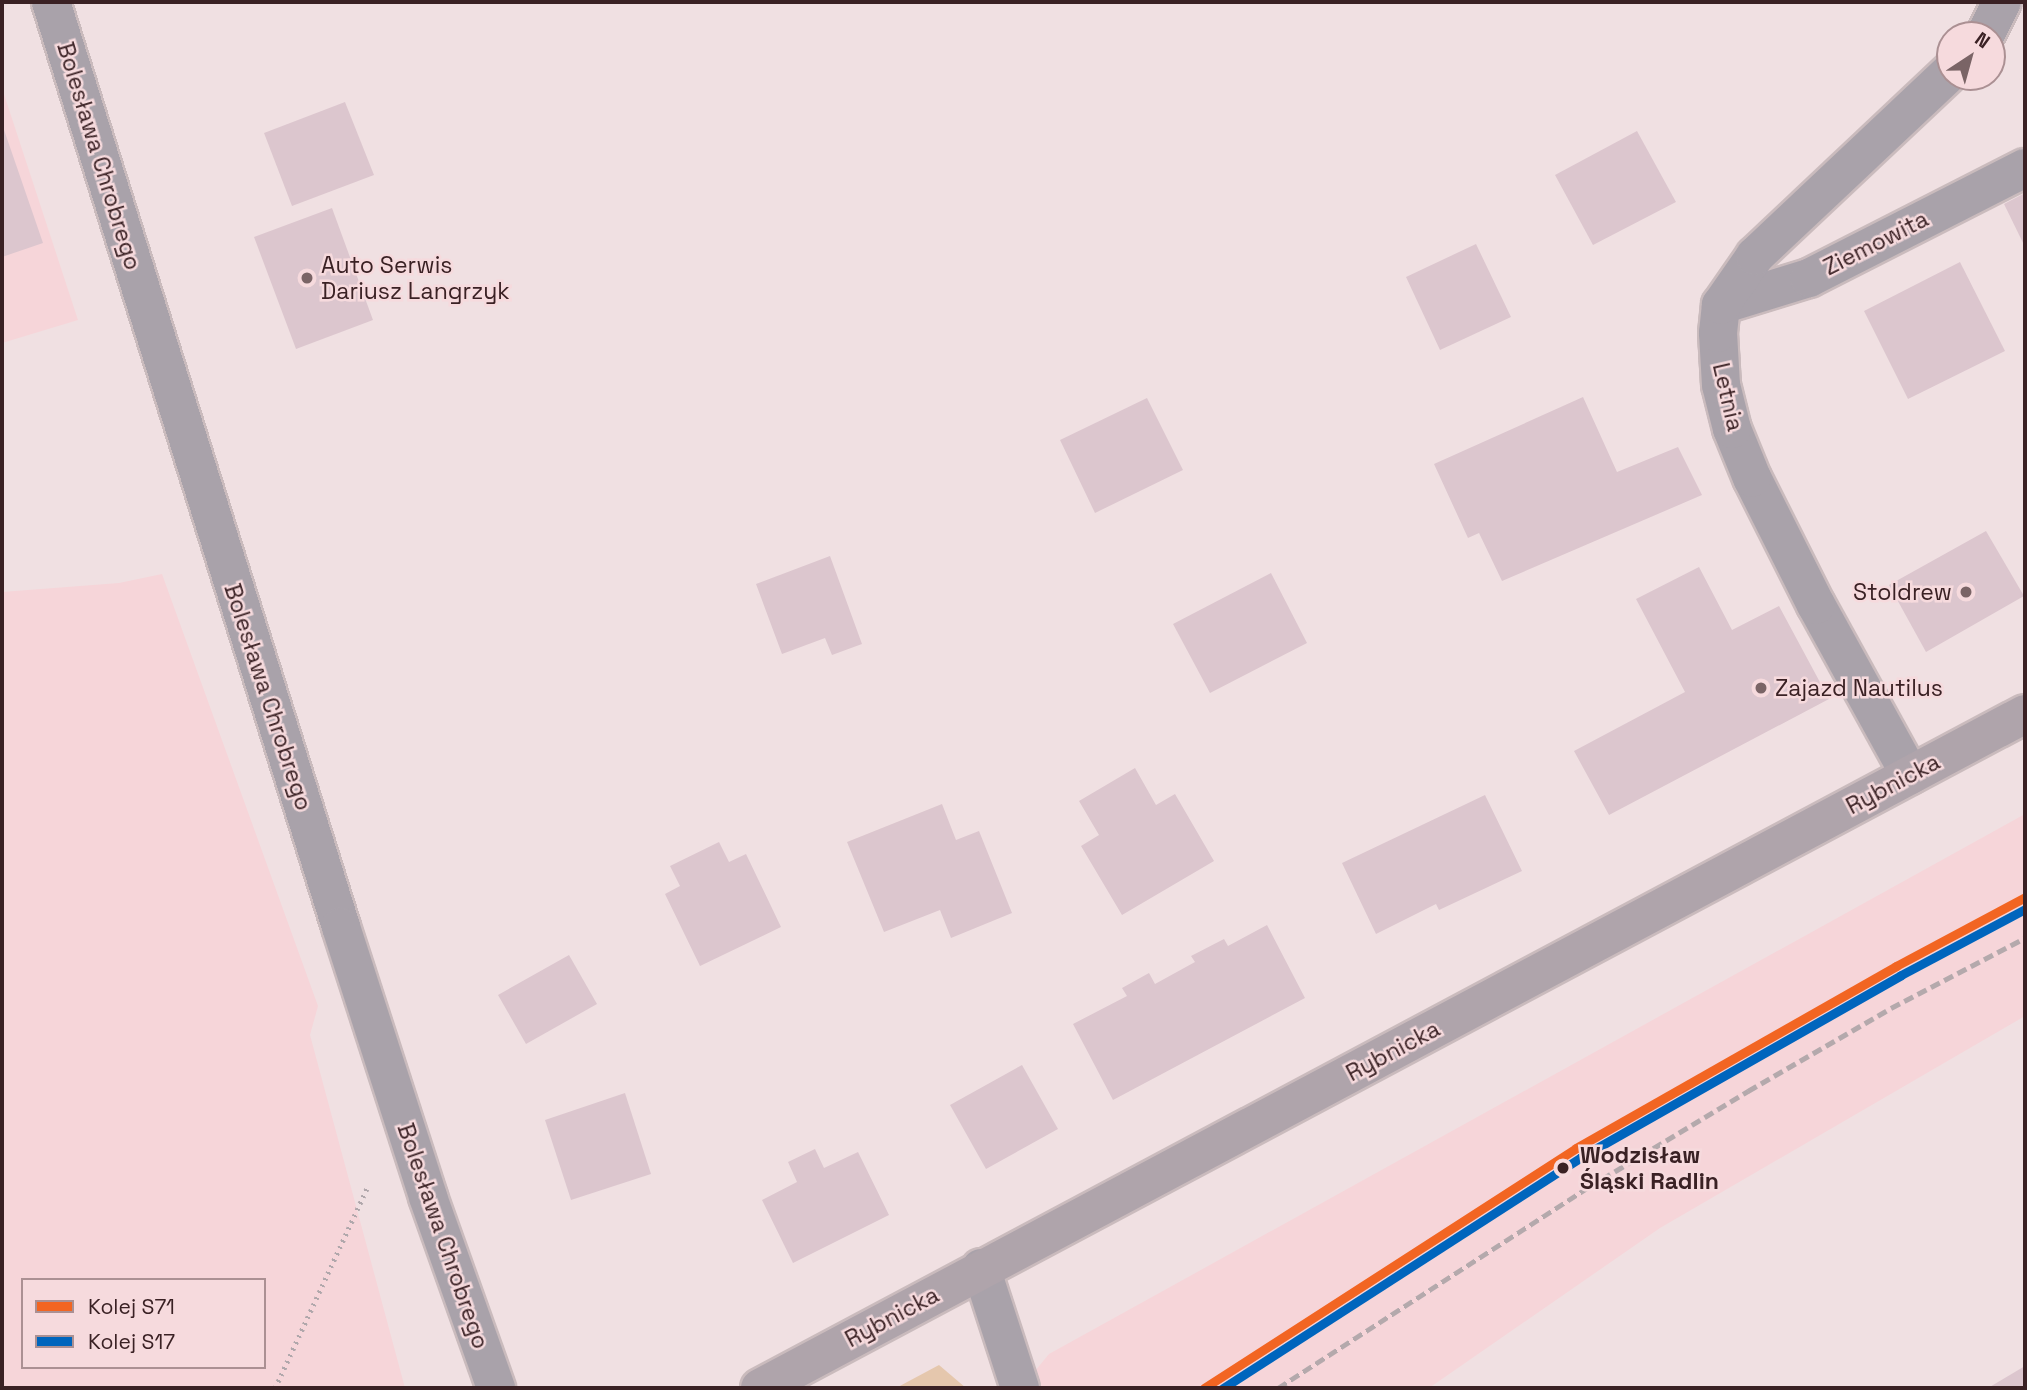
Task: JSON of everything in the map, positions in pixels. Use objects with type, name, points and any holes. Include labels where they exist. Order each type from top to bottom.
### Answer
[{"type":"main road","name":"Rybnicka","points":[[760,1388],[2025,713]]},
{"type":"street","name":"Bolesława Chrobrego","points":[[51,2],[186,441],[341,927],[428,1197],[496,1388]]},
{"type":"street","points":[[1992,21],[2002,2]]},
{"type":"street","points":[[1721,304],[1755,256],[1936,85]]},
{"type":"street","name":"Ziemowita","points":[[1721,304],[1808,278],[2025,167]]},
{"type":"street","name":"Letnia","points":[[1721,304],[1717,357],[1732,429],[1747,466],[1816,605],[1910,775]]},
{"type":"street","points":[[981,1268],[1020,1388]]},
{"type":"path","points":[[275,1388],[368,1186]]},
{"type":"shaded area","points":[[2,88],[78,320],[2,343]]},
{"type":"shaded area","points":[[162,574],[318,1006],[310,1035],[405,1388],[2,1388],[2,592],[119,583]]},
{"type":"shaded area","points":[[2025,814],[2025,1016],[1660,1228],[1429,1388],[1021,1388],[1049,1354]]},
{"type":"shaded area","points":[[939,1365],[966,1388],[896,1388]]},
{"type":"building","points":[[345,102],[374,175],[292,206],[264,133]]},
{"type":"building","points":[[2,124],[43,243],[2,257]]},
{"type":"building","points":[[1637,131],[1676,202],[1593,245],[1555,175]]},
{"type":"building","points":[[2025,193],[2025,247],[2004,204]]},
{"type":"building","points":[[332,208],[373,320],[296,349],[254,237]]},
{"type":"building","points":[[1476,244],[1511,317],[1440,350],[1406,277]]},
{"type":"building","points":[[1960,262],[2005,351],[1908,399],[1864,311]]},
{"type":"building","points":[[1583,397],[1617,472],[1678,447],[1702,495],[1502,581],[1479,533],[1468,538],[1434,464]]},
{"type":"building","points":[[1147,398],[1183,470],[1095,513],[1060,440]]},
{"type":"building","points":[[1986,531],[2024,596],[1926,652],[1889,585]]},
{"type":"building","points":[[830,556],[862,644],[832,655],[825,638],[782,654],[756,584]]},
{"type":"building","points":[[1699,567],[1732,630],[1779,606],[1829,699],[1609,815],[1574,751],[1685,692],[1636,599]]},
{"type":"building","points":[[1271,573],[1307,643],[1210,693],[1173,624]]},
{"type":"building","points":[[1135,768],[1156,805],[1175,794],[1214,861],[1122,915],[1081,846],[1099,835],[1079,801]]},
{"type":"building","points":[[1485,795],[1522,871],[1439,910],[1436,904],[1376,934],[1342,863]]},
{"type":"building","points":[[942,804],[956,840],[979,831],[1012,913],[951,938],[940,910],[884,932],[847,842]]},
{"type":"building","points":[[719,842],[729,862],[746,854],[781,927],[700,966],[665,894],[680,886],[670,866]]},
{"type":"building","points":[[1267,925],[1305,998],[1113,1100],[1073,1024],[1127,996],[1122,988],[1149,973],[1155,984],[1195,962],[1191,956],[1224,939],[1228,946]]},
{"type":"building","points":[[569,955],[597,1004],[526,1044],[498,995]]},
{"type":"building","points":[[1022,1065],[1058,1129],[986,1169],[950,1105]]},
{"type":"building","points":[[625,1093],[651,1174],[571,1200],[545,1120]]},
{"type":"building","points":[[815,1149],[824,1168],[858,1152],[889,1215],[793,1263],[762,1200],[797,1182],[788,1162]]},
{"type":"building","points":[[2025,1366],[2025,1388],[1988,1388]]},
{"type":"railway","points":[[1278,1388],[1589,1187],[1748,1091],[1891,1008],[2025,938]]},
{"type":"rail line","name":"S71","points":[[1204,1388],[1576,1148],[1896,966],[2025,897]]},
{"type":"rail line","name":"S17","points":[[1223,1388],[1581,1157],[1901,975],[2025,909]]},
{"type":"place","name":"Auto Serwis Dariusz Langrzyk","points":[[307,278]]},
{"type":"place","name":"Stoldrew","points":[[1966,592]]},
{"type":"place","name":"Zajazd Nautilus","points":[[1761,688]]},
{"type":"place","name":"Wodzisław Śląski Radlin","points":[[1563,1168]]}]
